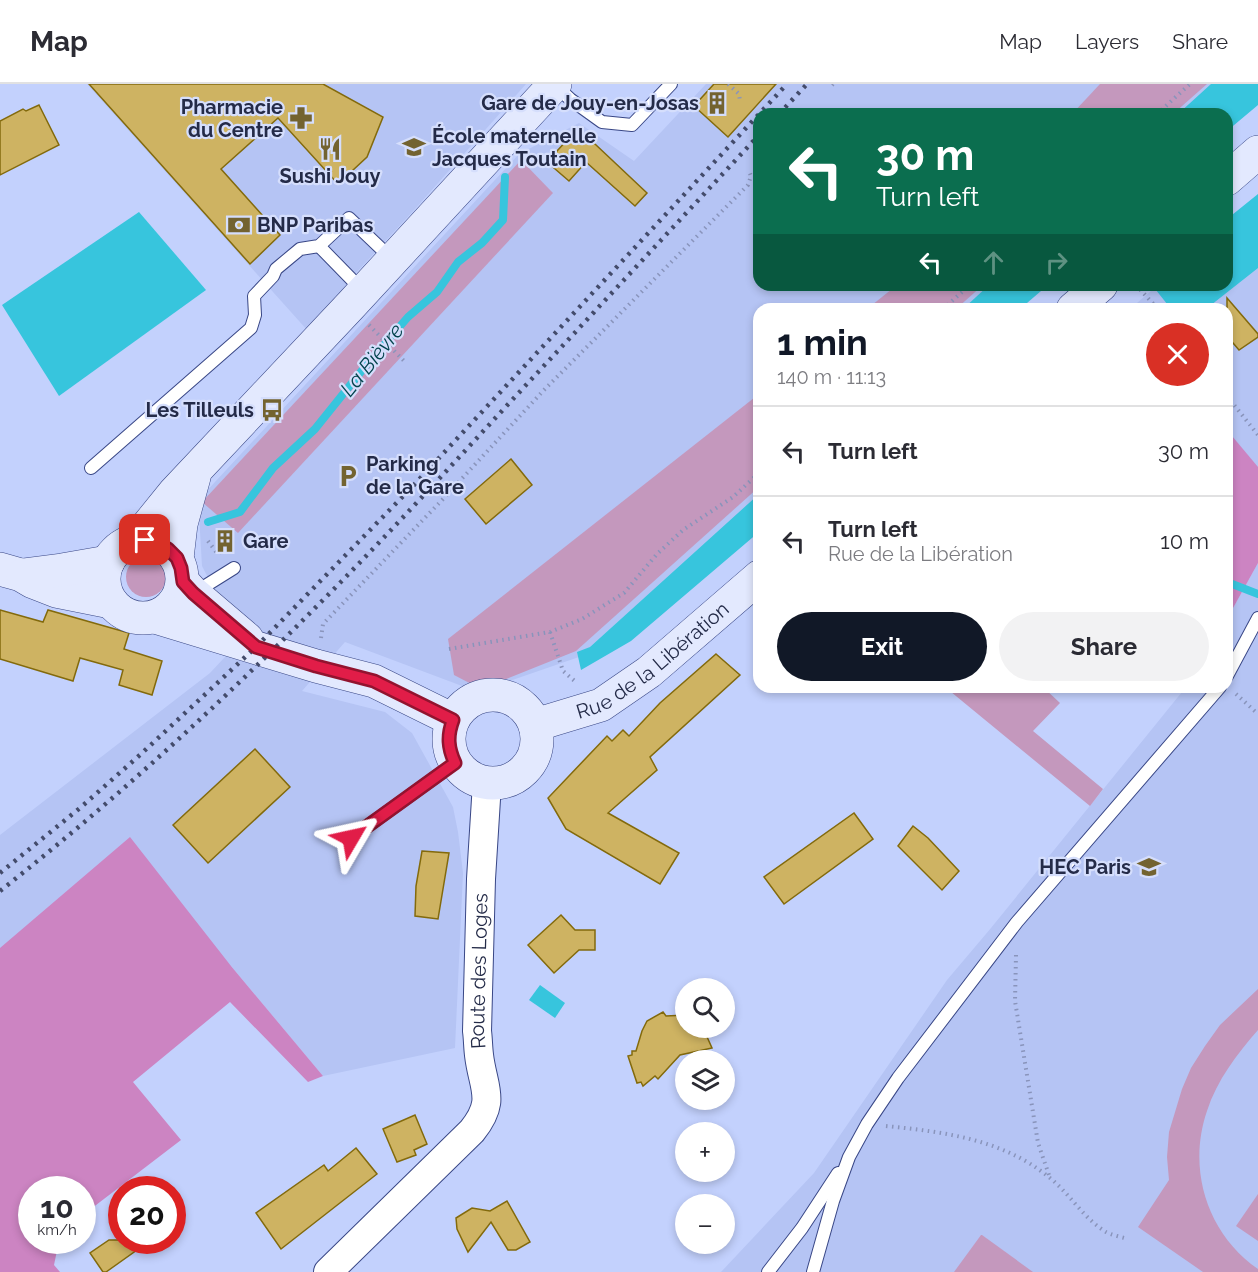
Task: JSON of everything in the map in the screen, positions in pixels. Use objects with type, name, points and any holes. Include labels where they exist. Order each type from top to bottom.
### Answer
[{"type":"main road","points":[[136,540],[169,500],[315,344],[341,295],[358,286],[387,255],[443,206],[555,84]]},
{"type":"main road","points":[[1233,174],[1258,152]]},
{"type":"main road","points":[[1080,303],[1094,291]]},
{"type":"main road","points":[[195,472],[181,524],[184,578],[180,594],[174,604],[165,612],[154,617],[141,618],[128,616],[119,610],[107,594],[104,578],[108,562],[114,553],[136,540],[157,542],[168,549],[184,578],[256,647]]},
{"type":"main road","points":[[10,572],[62,570],[108,562]]},
{"type":"main road","points":[[10,572],[56,591],[111,602]]},
{"type":"main road","name":"Rue de la Libération","points":[[535,725],[601,705],[648,672],[753,582]]},
{"type":"main road","points":[[154,617],[374,681],[453,720]]},
{"type":"main road","points":[[490,694],[513,699],[523,706],[535,725],[536,751],[531,762],[512,779],[500,783],[474,780],[463,773],[450,753],[449,731],[453,720],[459,710],[478,697],[490,694]]},
{"type":"street","name":"Route des Loges","points":[[328,1272],[472,1131],[485,1110],[487,1094],[479,1055],[477,1030],[481,879],[487,783]]},
{"type":"lane","points":[[555,84],[570,99],[602,122],[632,125],[670,84]]},
{"type":"lane","points":[[91,468],[252,328],[255,315],[254,296],[273,276],[276,269],[300,249],[319,246],[349,218],[387,255]]},
{"type":"lane","points":[[319,246],[358,286]]},
{"type":"lane","points":[[184,578],[234,568]]},
{"type":"lane","points":[[1233,665],[1258,618]]},
{"type":"lane","points":[[768,1272],[849,1157],[867,1124],[898,1078],[1017,922],[1215,693]]},
{"type":"lane","points":[[351,838],[455,763]]},
{"type":"lane","points":[[813,1272],[833,1201],[849,1157]]},
{"type":"path","points":[[729,84],[739,94],[740,101]]},
{"type":"path","points":[[1164,108],[1190,84]]},
{"type":"path","points":[[321,639],[323,624],[543,391],[748,186],[751,176],[749,171]]},
{"type":"path","points":[[950,303],[963,291]]},
{"type":"path","points":[[1142,291],[1152,303]]},
{"type":"path","points":[[369,325],[406,363]]},
{"type":"path","points":[[1233,404],[1258,435]]},
{"type":"path","points":[[449,649],[550,632],[582,619],[624,593],[657,554],[683,530],[733,497],[753,479]]},
{"type":"path","points":[[204,536],[217,553],[226,551]]},
{"type":"path","points":[[550,632],[563,671],[601,705]]},
{"type":"path","points":[[1235,693],[1258,714]]},
{"type":"path","points":[[1017,922],[1015,1001],[1038,1143],[1051,1178]]},
{"type":"path","points":[[867,1124],[952,1135],[988,1144],[1023,1159],[1051,1178],[1083,1213],[1099,1226],[1107,1232],[1128,1239]]},
{"type":"shaded area","points":[[87,84],[526,84],[355,274],[308,331]]},
{"type":"shaded area","points":[[706,84],[1214,84],[1187,108],[753,108],[753,291],[984,291],[972,303],[753,303],[753,500],[579,657],[478,692],[345,642],[302,691],[385,712],[412,733],[453,807],[463,873],[455,1048],[323,1076],[231,966],[0,948],[0,835],[210,673],[253,627],[219,599],[202,566],[199,514],[202,496],[519,154],[579,123],[634,161]]},
{"type":"shaded area","points":[[1100,84],[1207,84],[1180,108],[1078,108]]},
{"type":"shaded area","points":[[1211,84],[1258,84],[1258,105],[1233,126],[1233,108],[1185,108]]},
{"type":"shaded area","points":[[521,160],[553,193],[238,533],[202,502]]},
{"type":"shaded area","points":[[1258,194],[1258,268],[1233,288],[1233,214]]},
{"type":"shaded area","points":[[1258,199],[1258,509],[1233,481],[1233,303],[1137,303],[1151,291],[1233,291],[1233,268]]},
{"type":"shaded area","points":[[139,212],[206,290],[59,396],[2,305]]},
{"type":"shaded area","points":[[890,291],[976,291],[963,303],[874,303]]},
{"type":"shaded area","points":[[982,291],[1041,291],[1027,303],[970,303]]},
{"type":"shaded area","points":[[1157,291],[1229,291],[1214,303],[1166,303]]},
{"type":"shaded area","points":[[753,399],[753,492],[576,651],[481,689],[454,675],[448,639]]},
{"type":"shaded area","points":[[1233,437],[1258,467],[1258,563],[1233,608]]},
{"type":"shaded area","points":[[753,499],[753,537],[631,641],[581,670],[577,652],[590,647]]},
{"type":"shaded area","points":[[146,557],[154,558],[160,563],[165,569],[165,585],[160,591],[154,596],[146,597],[138,596],[132,591],[127,585],[126,577],[127,569],[132,563],[138,558]]},
{"type":"shaded area","name":"HEC Paris","points":[[1258,563],[1258,1272],[721,1272],[814,1173],[947,980],[1181,693],[1233,693],[1233,608]]},
{"type":"shaded area","points":[[952,693],[1049,693],[1060,703],[1033,731],[1103,789],[1090,806]]},
{"type":"shaded area","points":[[130,837],[231,966],[323,1076],[308,1082],[230,1002],[133,1082],[181,1140],[134,1176],[108,1176],[108,1196],[96,1205],[96,1176],[18,1176],[18,1254],[56,1254],[54,1265],[60,1272],[0,1272],[0,948]]},
{"type":"shaded area","points":[[540,985],[565,1003],[555,1018],[529,1000]]},
{"type":"shaded area","points":[[1258,989],[1258,1030],[1235,1058],[1216,1089],[1201,1133],[1199,1155],[1206,1199],[1214,1219],[1240,1255],[1258,1269],[1258,1272],[1203,1272],[1138,1227],[1169,1180],[1167,1157],[1169,1132],[1191,1068],[1220,1025]]},
{"type":"shaded area","points":[[1258,1194],[1258,1241],[1236,1226]]},
{"type":"shaded area","points":[[982,1235],[1033,1272],[954,1272]]},
{"type":"building","points":[[89,84],[323,84],[383,117],[367,157],[338,184],[278,118],[221,169],[280,235],[250,264]]},
{"type":"building","points":[[714,84],[776,84],[728,137],[694,106]]},
{"type":"building","points":[[39,105],[59,145],[0,175],[0,121],[23,109],[26,111]]},
{"type":"building","points":[[578,128],[647,193],[635,206],[586,162],[569,181],[547,162]]},
{"type":"building","points":[[1233,305],[1258,334],[1258,337],[1239,350],[1233,343]]},
{"type":"building","points":[[511,459],[532,485],[486,524],[465,499]]},
{"type":"building","points":[[0,610],[43,622],[48,610],[129,633],[124,649],[162,661],[152,695],[119,685],[123,670],[80,658],[73,681],[0,659]]},
{"type":"building","points":[[716,654],[740,675],[650,757],[657,770],[608,813],[679,853],[660,884],[566,829],[548,798],[607,736],[612,741],[623,730],[629,736],[660,703]]},
{"type":"building","points":[[255,749],[290,787],[208,863],[173,825]]},
{"type":"building","points":[[854,813],[873,839],[784,904],[764,877]]},
{"type":"building","points":[[913,826],[928,838],[959,871],[942,890],[898,846]]},
{"type":"building","points":[[422,851],[449,853],[438,919],[415,916],[416,886]]},
{"type":"building","points":[[561,915],[575,930],[595,930],[595,950],[579,950],[554,973],[528,945]]},
{"type":"building","points":[[663,1012],[666,1016],[675,1016],[675,1038],[708,1038],[712,1048],[675,1050],[675,1060],[658,1079],[655,1076],[643,1086],[641,1082],[637,1083],[628,1056],[632,1055],[632,1051],[636,1051],[647,1021]]},
{"type":"building","points":[[415,1115],[427,1144],[414,1150],[416,1155],[397,1162],[383,1129]]},
{"type":"building","points":[[356,1148],[377,1174],[281,1249],[256,1213],[324,1165],[328,1171]]},
{"type":"building","points":[[507,1201],[530,1242],[516,1250],[508,1250],[491,1222],[468,1252],[457,1229],[456,1218],[472,1208],[490,1211]]},
{"type":"building","points":[[108,1241],[108,1254],[131,1254],[103,1272],[91,1254],[96,1254],[96,1249]]},
{"type":"waterway","name":"La Bièvre","points":[[208,522],[240,512],[273,468],[315,429],[408,317],[437,292],[458,262],[482,243],[503,220],[505,177]]},
{"type":"waterway","points":[[1233,584],[1258,594]]},
{"type":"railway","points":[[765,108],[787,84]]},
{"type":"railway","points":[[785,108],[807,84]]},
{"type":"railway","points":[[0,873],[80,808],[256,647],[412,487],[753,121]]},
{"type":"railway","points":[[0,891],[124,788],[282,641],[393,528],[753,141]]},
{"type":"place","name":"Gare de Jouy-en-Josas","points":[[717,103]]},
{"type":"place","name":"Pharmacie du Centre","points":[[301,118]]},
{"type":"place","name":"École maternelle Jacques Toutain","points":[[414,147]]},
{"type":"place","name":"Sushi Jouy","points":[[330,149]]},
{"type":"place","name":"BNP Paribas","points":[[239,225]]},
{"type":"place","name":"Les Tilleuls","points":[[272,410]]},
{"type":"place","name":"Parking de la Gare","points":[[348,476]]},
{"type":"place","name":"Gare","points":[[225,541]]},
{"type":"place","name":"HEC Paris","points":[[1149,867]]},
{"type":"route","points":[[145,540],[157,542],[168,549],[177,558],[183,582],[256,647],[374,681],[453,720],[448,742],[455,763],[351,838]]}]
